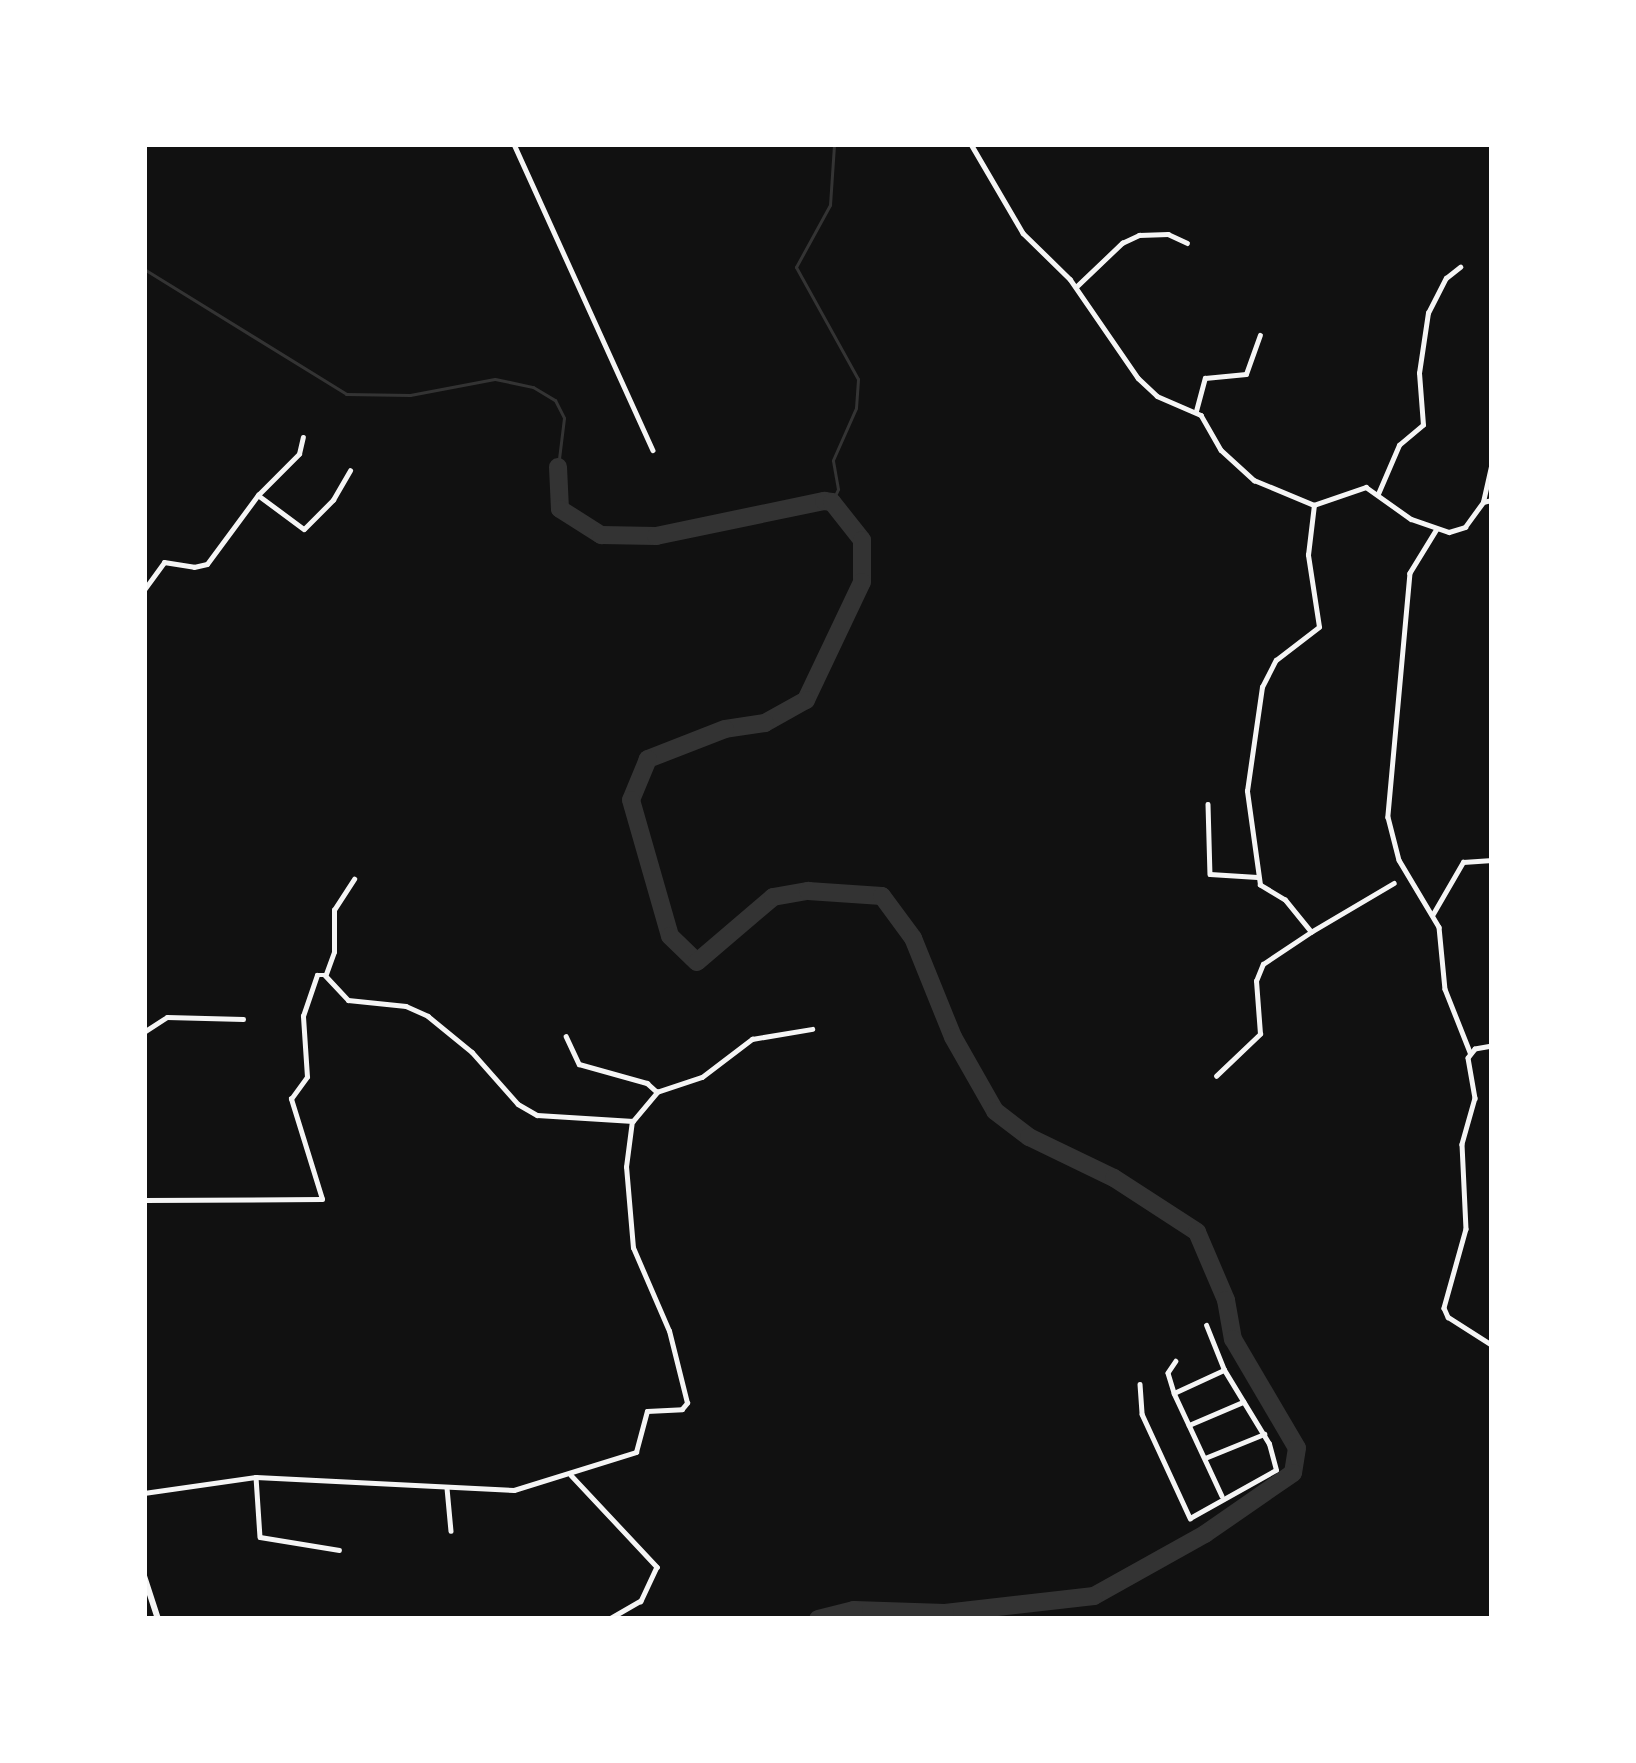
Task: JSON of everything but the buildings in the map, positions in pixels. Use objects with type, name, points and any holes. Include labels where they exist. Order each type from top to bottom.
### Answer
[{"type":"highway","points":[[144,1580],[158,1619]]},
{"type":"street","points":[[514,144],[579,278],[652,450]]},
{"type":"street","points":[[971,144],[1023,232],[1076,286],[1138,378],[1169,403],[1196,411],[1226,455],[1254,481],[1314,505],[1357,488],[1378,494],[1401,513],[1437,530],[1465,527],[1483,502],[1492,462]]},
{"type":"street","points":[[1076,286],[1139,235],[1168,233],[1187,243]]},
{"type":"street","points":[[1378,494],[1399,445],[1423,425],[1419,373],[1428,313],[1446,278],[1460,267]]},
{"type":"street","points":[[1196,411],[1205,378],[1246,374],[1260,335]]},
{"type":"street","points":[[144,590],[164,562],[194,568],[207,563],[258,496],[295,460],[303,437]]},
{"type":"street","points":[[258,496],[304,529],[333,500],[350,470]]},
{"type":"street","points":[[1483,502],[1492,500]]},
{"type":"street","points":[[1311,932],[1289,904],[1264,889],[1257,877],[1247,791],[1258,699],[1276,660],[1319,627],[1308,555],[1314,505]]},
{"type":"street","points":[[1437,530],[1411,569],[1388,817],[1399,860],[1441,934],[1445,989],[1470,1052],[1475,1098],[1461,1156],[1466,1229],[1444,1310],[1492,1345]]},
{"type":"street","points":[[1208,804],[1210,874],[1257,877]]},
{"type":"street","points":[[1432,915],[1463,862],[1492,860]]},
{"type":"street","points":[[325,975],[334,952],[334,910],[354,880]]},
{"type":"street","points":[[1216,1076],[1260,1034],[1256,980],[1263,964],[1394,883]]},
{"type":"street","points":[[325,975],[348,1000],[406,1006],[428,1016],[526,1111],[611,1124],[633,1120]]},
{"type":"street","points":[[144,1201],[322,1199],[291,1100],[307,1077],[302,1033],[308,992],[314,977],[325,975]]},
{"type":"street","points":[[144,1032],[167,1017],[243,1019]]},
{"type":"street","points":[[144,1493],[256,1477],[514,1490],[636,1452],[646,1411],[682,1409],[687,1403],[669,1331],[633,1248],[626,1167],[633,1120],[657,1092],[702,1077],[752,1039],[812,1029]]},
{"type":"street","points":[[566,1036],[582,1065],[647,1082],[657,1092]]},
{"type":"street","points":[[1470,1052],[1492,1046]]},
{"type":"street","points":[[1206,1325],[1224,1370],[1264,1434],[1276,1470],[1222,1496]]},
{"type":"street","points":[[1140,1384],[1142,1414],[1190,1518],[1223,1502],[1174,1393],[1168,1373],[1176,1361]]},
{"type":"street","points":[[1174,1393],[1224,1370]]},
{"type":"street","points":[[1189,1425],[1243,1402]]},
{"type":"street","points":[[1205,1459],[1264,1434]]},
{"type":"street","points":[[571,1475],[657,1567],[641,1601],[610,1619]]},
{"type":"street","points":[[256,1477],[260,1537],[339,1550]]},
{"type":"street","points":[[447,1488],[451,1531]]},
{"type":"waterway","points":[[832,502],[838,489],[833,460],[856,408],[858,379],[796,267],[830,205],[834,144]]},
{"type":"waterway","points":[[144,269],[346,394],[410,395],[495,379],[533,387],[555,400],[564,418],[558,467]]},
{"type":"waterway","points":[[558,467],[560,509],[601,535],[656,536],[824,501],[832,502],[862,540],[862,582],[806,700],[765,723],[725,729],[648,759],[631,800],[670,936],[697,962],[773,897],[808,891],[882,896],[913,938],[953,1037],[995,1111],[1029,1137],[1114,1178],[1197,1232],[1226,1300],[1233,1339],[1297,1448],[1293,1473],[1205,1534],[1094,1596],[945,1613],[854,1610],[818,1619]]}]
